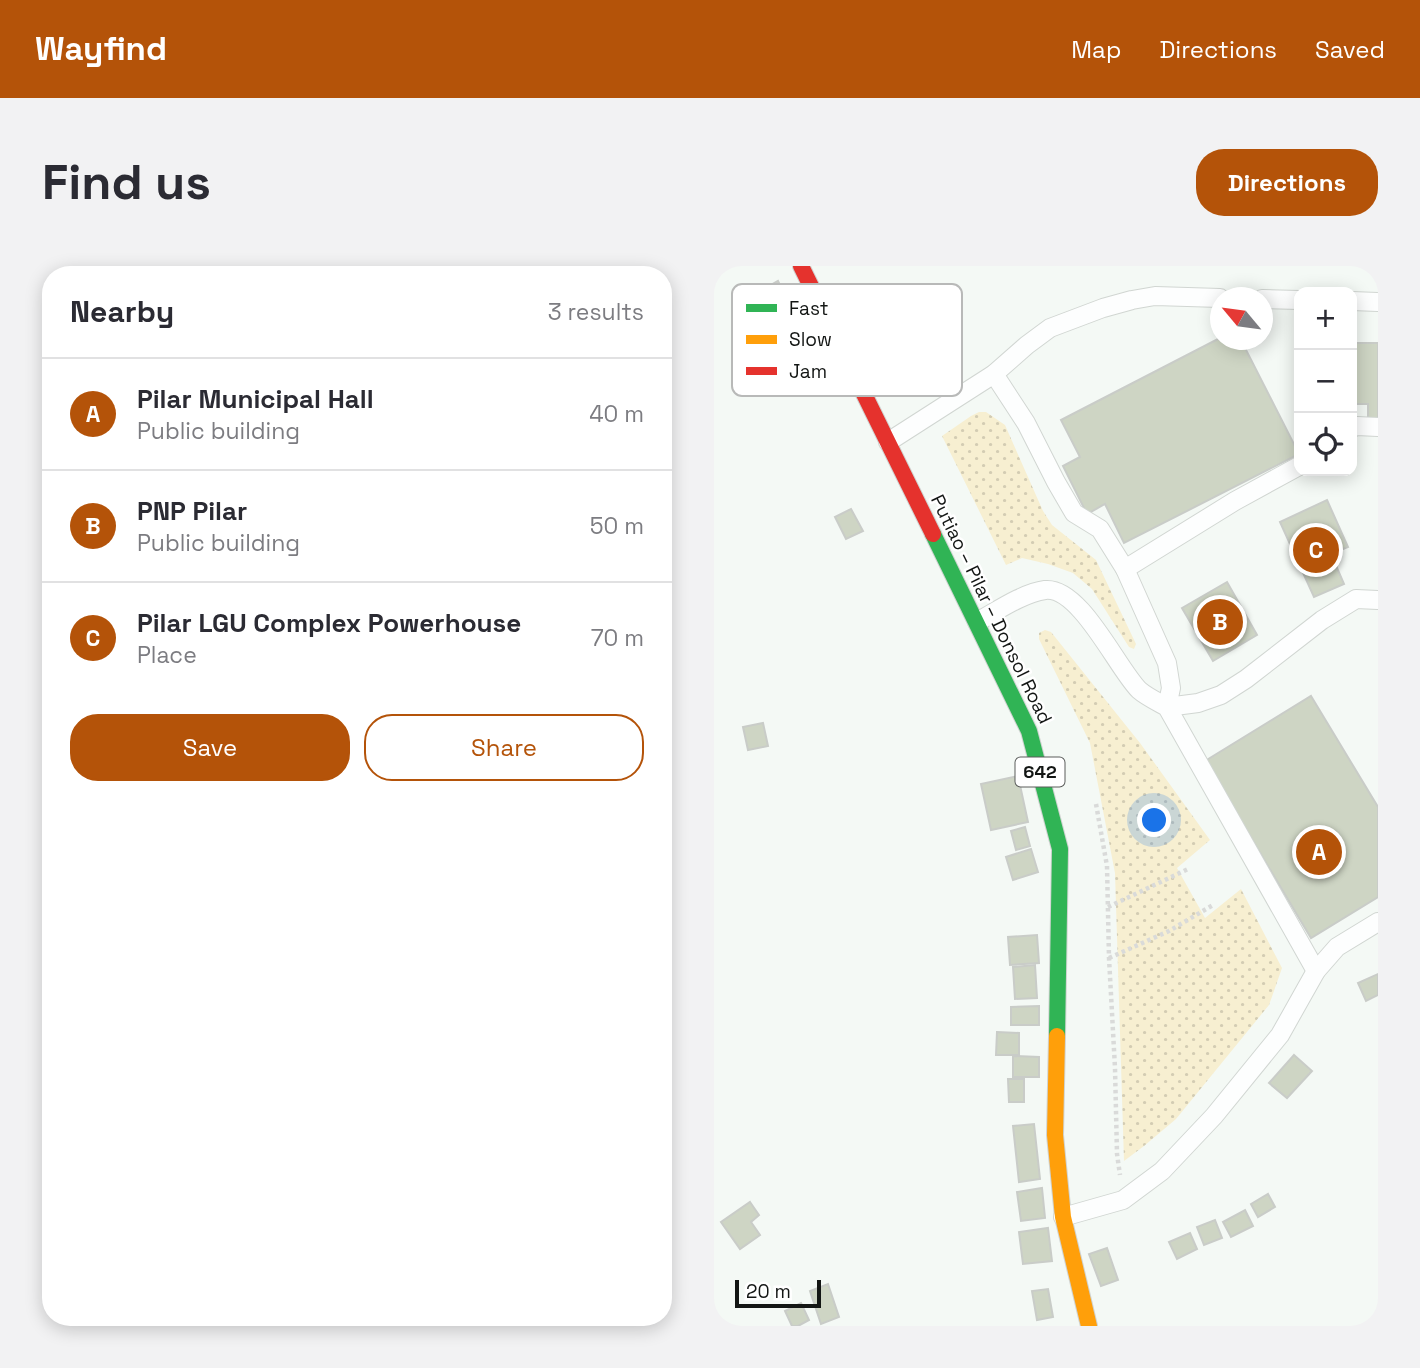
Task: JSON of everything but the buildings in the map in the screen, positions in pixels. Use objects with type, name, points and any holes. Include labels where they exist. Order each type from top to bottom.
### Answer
[{"type":"main road","name":"Putiao – Pilar – Donsol Road","points":[[801,266],[810,284]]},
{"type":"main road","name":"Putiao – Pilar – Donsol Road","points":[[865,396],[1029,731],[1060,849],[1055,1135],[1063,1217],[1089,1326]]},
{"type":"lane","points":[[962,394],[993,374],[1050,328],[1132,300],[1155,296],[1210,298]]},
{"type":"lane","points":[[1273,299],[1294,300]]},
{"type":"lane","points":[[1357,301],[1378,302]]},
{"type":"lane","points":[[993,374],[1026,423],[1074,513],[1100,529],[1125,569],[1167,663],[1171,688],[1167,707]]},
{"type":"lane","points":[[888,442],[959,396]]},
{"type":"lane","points":[[1357,426],[1378,427]]},
{"type":"lane","points":[[1125,569],[1294,469]]},
{"type":"lane","points":[[976,622],[1032,593],[1049,590],[1067,597],[1081,610],[1140,690],[1167,707],[1316,971]]},
{"type":"lane","points":[[1167,707],[1198,703],[1221,695],[1322,620],[1356,599],[1378,590]]},
{"type":"lane","points":[[1356,599],[1378,600]]},
{"type":"lane","points":[[1063,1217],[1124,1200],[1162,1171],[1214,1116],[1280,1035],[1316,971],[1337,947],[1378,922]]},
{"type":"path","points":[[1096,804],[1107,866],[1117,1154],[1124,1200]]},
{"type":"path","points":[[1108,907],[1190,869]]},
{"type":"path","points":[[1109,958],[1170,931],[1213,905]]},
{"type":"shaded area","points":[[979,412],[986,412],[1005,425],[1043,511],[1052,525],[1096,560],[1136,644],[1134,649],[1129,647],[1092,589],[1073,573],[1022,558],[1006,565],[942,436]]},
{"type":"shaded area","points":[[1045,630],[1051,632],[1140,743],[1210,840],[1177,868],[1205,918],[1241,889],[1282,968],[1269,1005],[1176,1119],[1124,1161],[1115,873],[1090,743],[1039,639],[1039,633]]},
{"type":"traffic: fast","points":[[933,534],[1029,731],[1060,849],[1057,1036]]},
{"type":"traffic: slow","points":[[1057,1036],[1055,1135],[1063,1217],[1089,1326]]},
{"type":"traffic: jam","points":[[801,266],[810,284]]},
{"type":"traffic: jam","points":[[865,396],[933,534]]},
{"type":"place","name":"Pilar LGU Complex Powerhouse","points":[[1316,550]]},
{"type":"place","name":"PNP Pilar","points":[[1220,622]]},
{"type":"place","name":"Pilar Municipal Hall","points":[[1319,852]]}]
